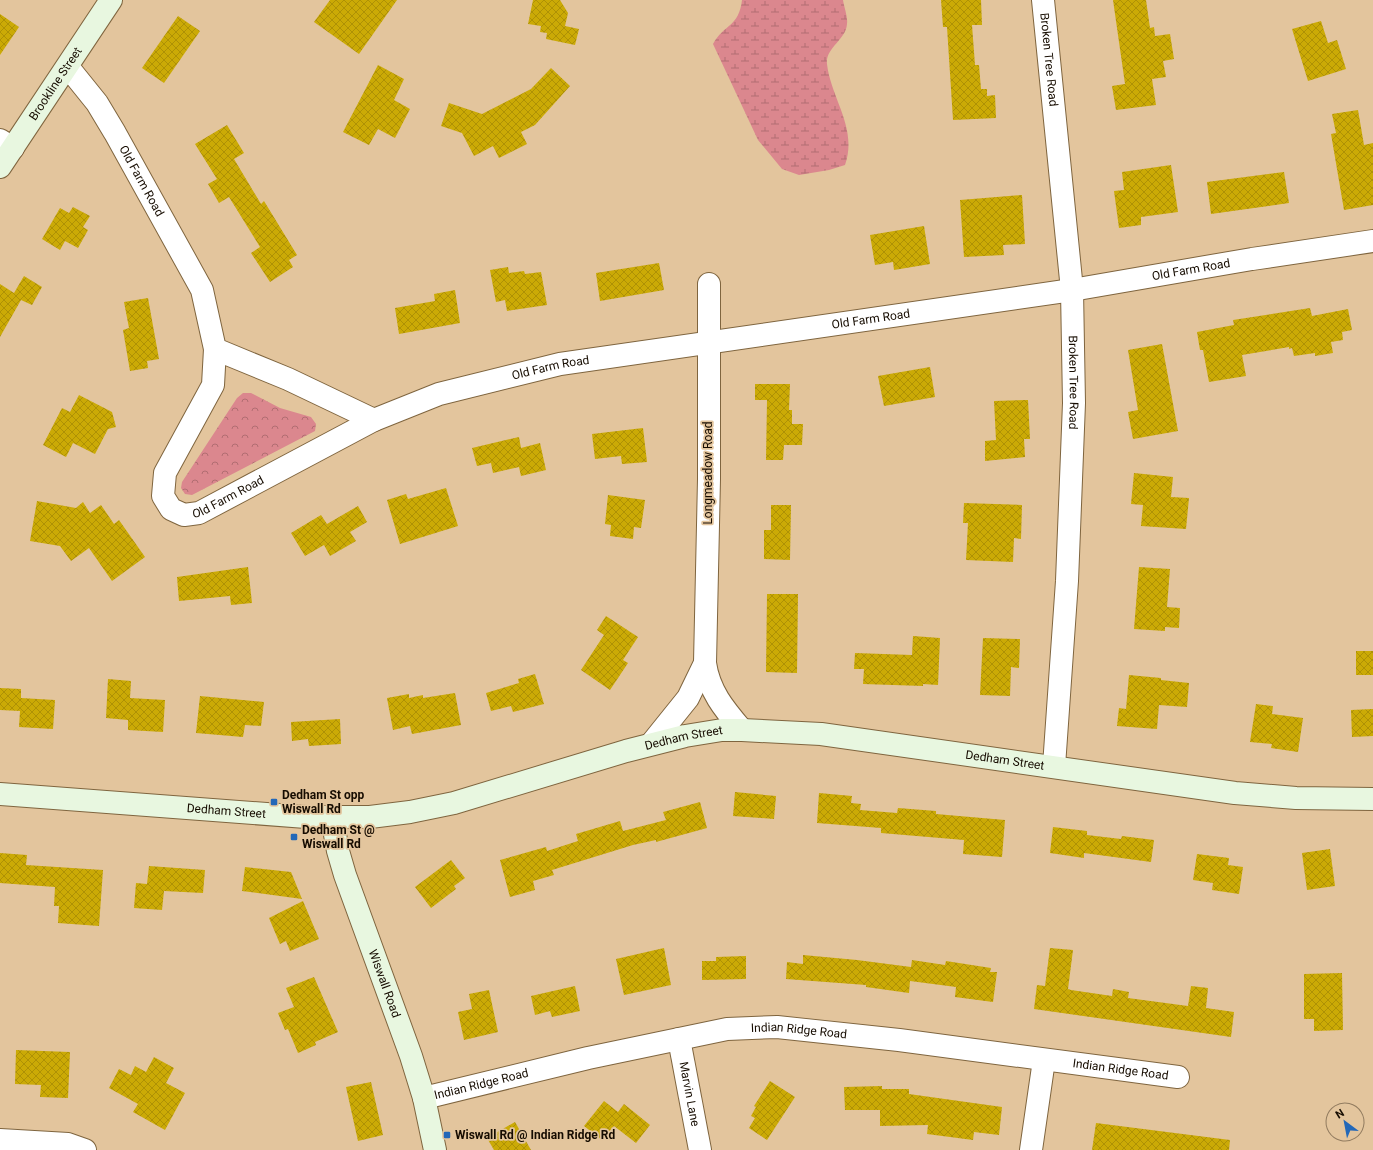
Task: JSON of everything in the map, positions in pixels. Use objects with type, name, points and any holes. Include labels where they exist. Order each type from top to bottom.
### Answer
[{"type":"street","name":"Brookline Street","points":[[0,167],[7,144],[68,67],[110,0]]},
{"type":"street","name":"Broken Tree Road","points":[[1043,0],[1072,290],[1074,403],[1067,581],[1054,766]]},
{"type":"street","name":"Old Farm Road","points":[[68,67],[97,103],[112,127],[202,290],[215,349],[213,385],[165,473],[163,496],[171,509],[184,515],[199,513],[374,420],[439,394],[560,364],[1072,290],[1252,259],[1373,241]]},
{"type":"street","name":"Longmeadow Road","points":[[709,284],[709,479],[705,663],[708,679],[717,698],[742,730]]},
{"type":"street","points":[[215,349],[288,379],[374,420]]},
{"type":"street","name":"Longmeadow Road","points":[[651,744],[688,698],[705,663]]},
{"type":"street","name":"Dedham Street","points":[[0,794],[332,818],[390,815],[454,804],[651,744],[685,736],[722,730],[742,730],[821,734],[928,751],[1054,766],[1235,793],[1296,798],[1373,799]]},
{"type":"street","name":"Wiswall Road","points":[[332,818],[338,851],[345,875],[404,1034],[424,1098],[435,1150]]},
{"type":"street","name":"Indian Ridge Road","points":[[424,1098],[588,1058],[727,1029],[777,1027],[899,1040],[1178,1077]]},
{"type":"street","name":"Marvin Lane","points":[[678,1039],[700,1150]]},
{"type":"street","points":[[1031,1150],[1044,1060]]},
{"type":"street","points":[[0,1140],[68,1144],[85,1150]]},
{"type":"green space","points":[[742,0],[843,0],[847,18],[846,30],[829,53],[827,64],[829,77],[846,126],[848,151],[845,165],[829,170],[799,175],[782,169],[758,140],[713,44],[717,37],[734,21],[738,15]]},
{"type":"green space","points":[[243,393],[251,393],[280,408],[311,417],[316,424],[315,431],[192,495],[185,494],[181,488],[182,482],[237,398]]},
{"type":"building","points":[[330,0],[397,0],[359,54],[314,22]]},
{"type":"building","points":[[533,0],[560,0],[568,13],[565,26],[579,29],[575,45],[546,39],[547,33],[540,32],[541,26],[528,24]]},
{"type":"building","points":[[941,0],[981,0],[982,25],[972,25],[975,65],[979,65],[981,89],[987,89],[987,96],[995,95],[996,118],[953,120],[947,27],[943,27]]},
{"type":"building","points":[[1113,0],[1146,0],[1150,28],[1154,27],[1155,36],[1170,34],[1174,59],[1163,61],[1166,77],[1152,79],[1156,105],[1116,110],[1112,86],[1125,84]]},
{"type":"building","points":[[0,14],[19,27],[0,55]]},
{"type":"building","points":[[178,16],[200,31],[164,83],[142,68]]},
{"type":"building","points":[[1321,21],[1328,43],[1337,40],[1346,69],[1308,81],[1292,29]]},
{"type":"building","points":[[378,65],[404,79],[394,100],[410,109],[395,138],[378,129],[369,145],[343,132]]},
{"type":"building","points":[[551,68],[570,86],[535,125],[521,132],[527,144],[499,158],[493,146],[474,156],[462,133],[441,126],[449,103],[482,114],[531,89]]},
{"type":"building","points":[[1358,110],[1364,145],[1373,143],[1373,205],[1344,210],[1331,134],[1336,133],[1332,114]]},
{"type":"building","points":[[227,125],[244,153],[234,159],[261,204],[264,201],[297,255],[289,260],[293,267],[270,282],[251,253],[260,247],[229,197],[219,203],[208,184],[217,179],[195,144]]},
{"type":"building","points":[[1171,165],[1178,212],[1141,217],[1141,225],[1119,228],[1114,191],[1124,190],[1122,172]]},
{"type":"building","points":[[1284,172],[1289,203],[1211,214],[1207,182]]},
{"type":"building","points":[[1022,195],[1025,244],[1003,245],[1004,255],[964,257],[960,200]]},
{"type":"building","points":[[73,207],[90,216],[83,227],[88,230],[78,248],[65,241],[60,250],[42,239],[60,208],[69,213]]},
{"type":"building","points":[[924,226],[930,264],[894,270],[893,262],[875,265],[870,235]]},
{"type":"building","points":[[659,263],[664,290],[600,301],[596,273]]},
{"type":"building","points":[[508,267],[509,273],[524,271],[525,274],[541,272],[547,305],[507,311],[505,300],[496,302],[490,270]]},
{"type":"building","points":[[24,276],[42,287],[32,305],[21,300],[0,337],[0,284],[14,293]]},
{"type":"building","points":[[455,290],[460,323],[399,334],[395,308],[435,301],[434,294]]},
{"type":"building","points":[[148,298],[159,359],[147,361],[148,368],[130,371],[123,330],[129,328],[124,302]]},
{"type":"building","points":[[1310,308],[1312,316],[1348,309],[1352,330],[1342,332],[1343,340],[1331,342],[1333,353],[1315,356],[1315,353],[1294,356],[1292,348],[1289,349],[1289,347],[1242,355],[1246,376],[1209,382],[1203,350],[1200,350],[1197,332],[1234,325],[1233,320]]},
{"type":"building","points":[[1162,344],[1178,431],[1133,439],[1128,412],[1138,410],[1128,350]]},
{"type":"building","points":[[930,367],[935,397],[884,406],[878,376]]},
{"type":"building","points":[[755,384],[790,384],[789,410],[792,410],[792,424],[803,424],[802,445],[784,445],[783,460],[766,460],[767,400],[755,400]]},
{"type":"building","points":[[79,395],[112,412],[116,427],[108,429],[95,454],[73,443],[66,457],[43,445],[62,408],[70,412]]},
{"type":"building","points":[[1028,400],[1030,439],[1024,439],[1025,457],[985,461],[985,441],[996,440],[994,401]]},
{"type":"building","points":[[643,428],[647,462],[622,464],[621,456],[595,459],[592,434]]},
{"type":"building","points":[[519,437],[521,448],[540,443],[546,470],[521,476],[519,467],[493,473],[491,463],[477,466],[472,448]]},
{"type":"building","points":[[1134,473],[1173,477],[1171,497],[1189,498],[1186,529],[1141,526],[1143,505],[1131,504]]},
{"type":"building","points":[[446,488],[458,526],[400,544],[387,500],[406,494],[408,499]]},
{"type":"building","points":[[608,495],[645,500],[641,528],[634,527],[633,539],[610,536],[611,525],[605,524]]},
{"type":"building","points":[[37,501],[76,508],[83,502],[90,513],[101,505],[114,524],[119,520],[145,557],[112,581],[89,548],[71,561],[60,546],[30,541]]},
{"type":"building","points":[[964,503],[1022,505],[1021,539],[1014,538],[1013,562],[966,560],[968,523],[963,523]]},
{"type":"building","points":[[771,505],[791,505],[790,560],[764,559],[764,530],[771,530]]},
{"type":"building","points":[[358,506],[367,522],[350,532],[356,541],[330,556],[324,545],[305,556],[291,533],[321,515],[327,524]]},
{"type":"building","points":[[248,567],[252,603],[231,605],[230,596],[179,601],[177,577]]},
{"type":"building","points":[[1139,567],[1170,569],[1167,607],[1180,608],[1179,628],[1165,627],[1165,631],[1134,629]]},
{"type":"building","points":[[767,594],[798,594],[797,673],[766,672]]},
{"type":"building","points":[[606,616],[638,637],[623,660],[628,663],[610,690],[581,670],[604,635],[597,630]]},
{"type":"building","points":[[913,636],[940,638],[938,685],[863,684],[864,669],[854,669],[855,653],[912,655]]},
{"type":"building","points":[[983,638],[1020,639],[1019,668],[1011,667],[1010,696],[980,695]]},
{"type":"building","points":[[1356,651],[1373,651],[1373,675],[1356,675]]},
{"type":"building","points":[[535,674],[544,704],[513,712],[511,706],[491,711],[486,693],[519,683],[518,679]]},
{"type":"building","points":[[1129,675],[1161,678],[1161,680],[1189,683],[1187,707],[1159,705],[1157,729],[1117,726],[1119,708],[1126,709]]},
{"type":"building","points":[[108,679],[131,681],[130,698],[165,700],[163,732],[128,730],[128,720],[106,718]]},
{"type":"building","points":[[0,688],[21,689],[21,698],[55,700],[53,729],[19,727],[20,711],[0,710]]},
{"type":"building","points":[[455,693],[461,725],[412,734],[410,726],[393,730],[387,698],[409,694],[409,698],[423,695],[423,698]]},
{"type":"building","points":[[200,696],[264,702],[261,726],[245,725],[243,737],[196,733]]},
{"type":"building","points":[[1256,704],[1273,706],[1272,714],[1303,718],[1298,752],[1271,748],[1272,744],[1250,742]]},
{"type":"building","points":[[1373,709],[1373,736],[1352,737],[1351,710]]},
{"type":"building","points":[[340,719],[341,744],[309,746],[308,739],[292,741],[291,722]]},
{"type":"building","points":[[735,792],[776,796],[774,819],[733,816]]},
{"type":"building","points":[[819,793],[852,796],[851,803],[861,804],[860,810],[897,813],[898,808],[936,811],[936,814],[1005,820],[1002,857],[963,854],[964,840],[881,833],[881,828],[817,823]]},
{"type":"building","points":[[700,802],[707,828],[656,842],[656,840],[633,845],[552,870],[554,875],[533,881],[535,890],[510,897],[500,860],[546,847],[547,851],[578,841],[576,834],[620,821],[623,831],[666,820],[663,812]]},
{"type":"building","points":[[1053,827],[1087,831],[1087,835],[1121,839],[1122,836],[1154,840],[1151,862],[1084,853],[1084,858],[1050,853]]},
{"type":"building","points":[[1330,849],[1335,886],[1307,890],[1302,853]]},
{"type":"building","points":[[0,853],[27,855],[26,865],[103,870],[99,926],[58,923],[59,906],[54,906],[55,887],[0,883]]},
{"type":"building","points":[[1197,854],[1229,858],[1228,865],[1243,867],[1239,894],[1212,890],[1213,883],[1193,880]]},
{"type":"building","points":[[451,860],[465,878],[454,886],[456,889],[431,908],[415,887]]},
{"type":"building","points":[[149,866],[205,870],[203,893],[164,891],[162,910],[134,908],[136,883],[147,884]]},
{"type":"building","points":[[245,867],[291,872],[302,899],[242,891]]},
{"type":"building","points":[[303,901],[319,939],[290,951],[286,941],[280,944],[269,918]]},
{"type":"building","points":[[664,948],[671,985],[624,995],[616,959]]},
{"type":"building","points":[[1050,948],[1073,950],[1068,989],[1071,990],[1112,996],[1113,989],[1129,992],[1128,998],[1188,1006],[1191,986],[1208,988],[1206,1008],[1234,1012],[1231,1037],[1034,1009],[1037,985],[1045,986]]},
{"type":"building","points":[[803,955],[911,967],[912,960],[945,965],[946,961],[991,968],[990,972],[997,972],[993,1002],[955,997],[956,987],[910,981],[909,993],[866,987],[866,985],[786,979],[787,962],[803,964]]},
{"type":"building","points":[[746,956],[746,979],[702,980],[702,961],[716,961],[716,957]]},
{"type":"building","points":[[1342,973],[1343,1030],[1314,1031],[1314,1019],[1304,1019],[1304,974]]},
{"type":"building","points":[[314,977],[338,1032],[315,1042],[316,1045],[298,1053],[288,1029],[285,1030],[278,1013],[294,1007],[286,988]]},
{"type":"building","points":[[575,986],[580,1011],[552,1017],[550,1011],[535,1015],[531,996]]},
{"type":"building","points":[[489,990],[498,1032],[464,1040],[458,1012],[472,1009],[469,994]]},
{"type":"building","points":[[16,1050],[70,1052],[68,1098],[40,1097],[41,1085],[15,1084]]},
{"type":"building","points":[[154,1057],[174,1068],[166,1083],[185,1093],[165,1130],[133,1112],[138,1104],[109,1088],[119,1069],[131,1075],[135,1066],[146,1072]]},
{"type":"building","points":[[770,1081],[795,1097],[767,1140],[749,1128],[755,1118],[751,1116],[756,1107],[754,1106]]},
{"type":"building","points":[[371,1082],[383,1135],[358,1141],[346,1087]]},
{"type":"building","points":[[882,1086],[882,1089],[909,1089],[909,1094],[1002,1107],[999,1135],[974,1132],[973,1140],[927,1134],[928,1125],[880,1126],[880,1110],[845,1110],[844,1087]]},
{"type":"building","points":[[604,1101],[618,1112],[624,1104],[650,1125],[636,1143],[614,1126],[602,1140],[584,1126]]},
{"type":"building","points":[[515,1122],[531,1150],[494,1150],[487,1138]]},
{"type":"building","points":[[1096,1123],[1230,1140],[1229,1150],[1092,1150]]},
{"type":"place","name":"Dedham St opp Wiswall Rd","points":[[274,802]]},
{"type":"place","name":"Dedham St @ Wiswall Rd","points":[[294,837]]},
{"type":"place","name":"Wiswall Rd @ Indian Ridge Rd","points":[[447,1135]]}]
